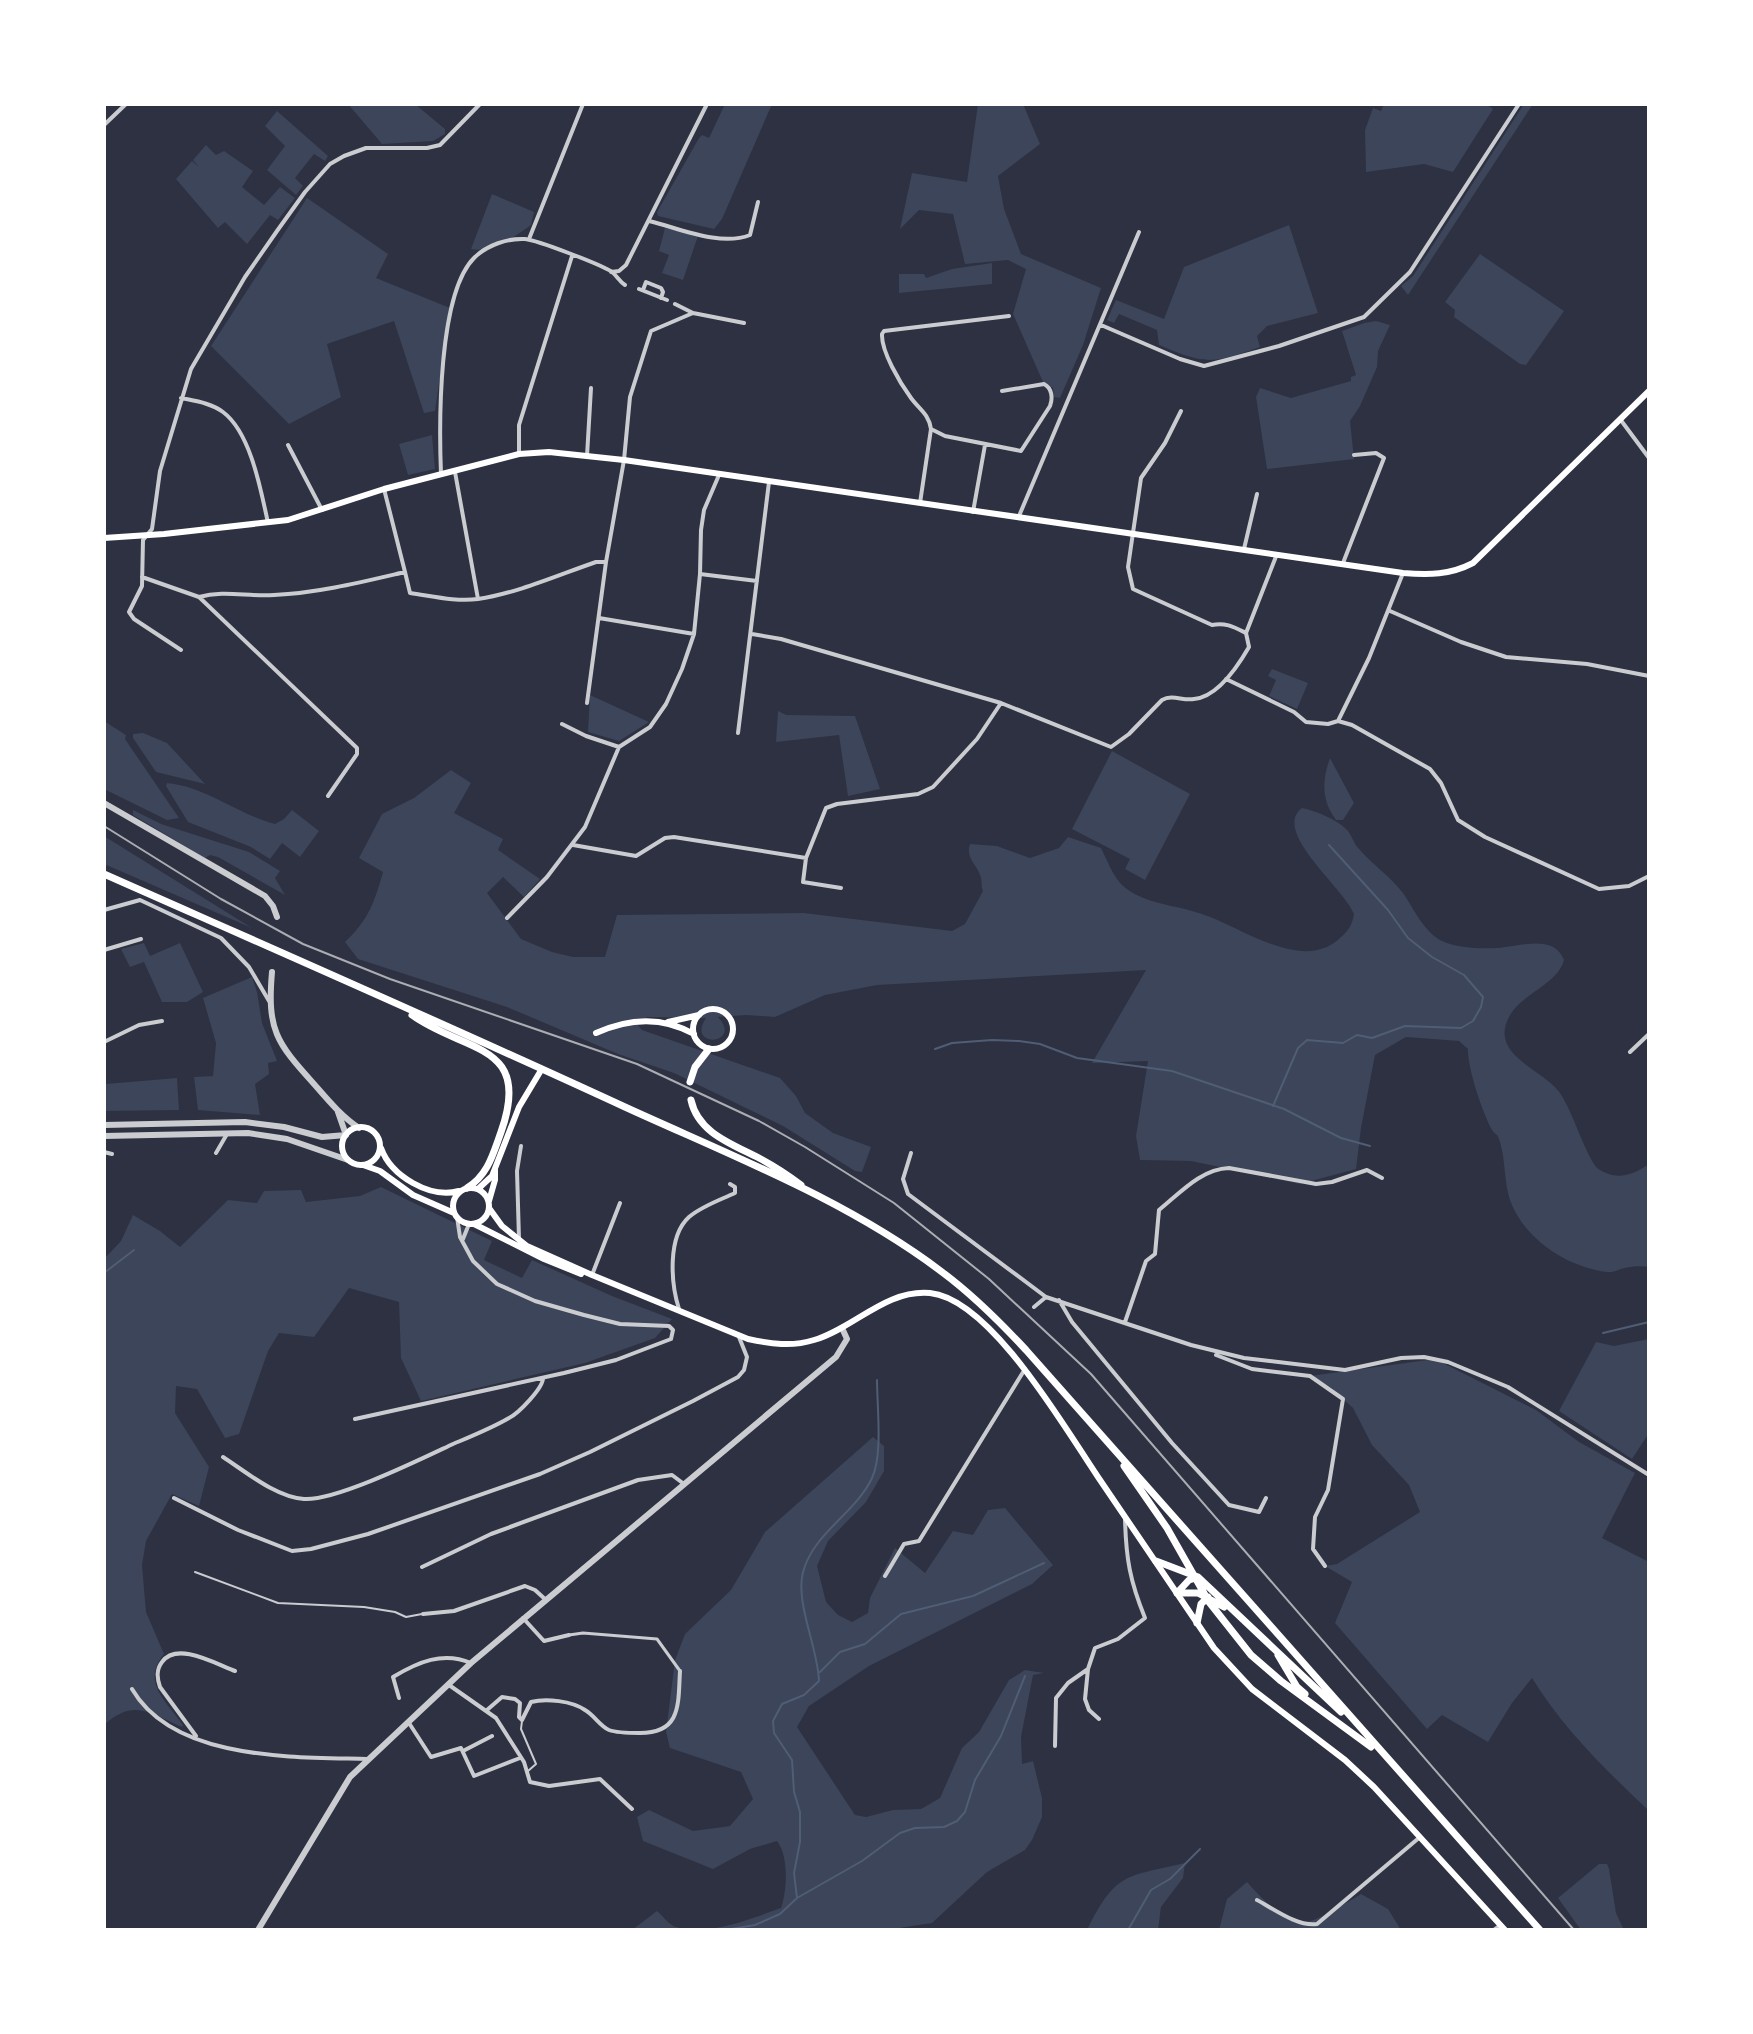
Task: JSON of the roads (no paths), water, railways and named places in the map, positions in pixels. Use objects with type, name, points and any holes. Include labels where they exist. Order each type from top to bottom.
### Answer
[{"type":"highway","points":[[104,874],[563,1078],[812,1195],[900,1243],[943,1272],[1016,1339],[1540,1930]]},
{"type":"highway","points":[[404,1008],[421,1022],[490,1055],[508,1079],[511,1095],[508,1112],[490,1162],[482,1176],[465,1189]]},
{"type":"highway","points":[[690,1082],[695,1067],[709,1049]]},
{"type":"highway","points":[[691,1100],[696,1116],[708,1130],[783,1172],[812,1195]]},
{"type":"highway","points":[[1122,1460],[1215,1610],[1265,1668],[1385,1757]]},
{"type":"highway","points":[[1156,1561],[1198,1577],[1355,1724]]},
{"type":"highway","points":[[1177,1593],[1189,1580],[1198,1577]]},
{"type":"highway","points":[[1177,1593],[1198,1593],[1233,1612]]},
{"type":"highway","points":[[1197,1623],[1201,1604],[1208,1597]]},
{"type":"highway","points":[[1277,1653],[1301,1691],[1359,1738]]},
{"type":"main road","points":[[105,538],[268,523],[519,454],[549,452],[624,460],[1403,573],[1437,575],[1473,563],[1649,391]]},
{"type":"main road","points":[[596,1033],[635,1021],[667,1022],[716,1009],[727,1015],[732,1026],[727,1043],[709,1049],[698,1043],[693,1025],[699,1015]]},
{"type":"main road","points":[[667,1022],[694,1034]]},
{"type":"main road","points":[[540,1072],[523,1099],[495,1170],[478,1189],[445,1194],[419,1186],[385,1158],[370,1130],[359,1128],[346,1135],[343,1151],[348,1160],[380,1171],[413,1195],[550,1262],[592,1275]]},
{"type":"main road","points":[[363,1165],[377,1155],[379,1144]]},
{"type":"main road","points":[[472,1224],[484,1218],[495,1170]]},
{"type":"main road","points":[[455,1215],[455,1197],[465,1189]]},
{"type":"main road","points":[[478,1189],[509,1233],[519,1241],[592,1275],[770,1344],[794,1345],[813,1340],[842,1328],[885,1302],[907,1295],[930,1293],[952,1299],[968,1311],[1043,1391],[1197,1623],[1236,1675],[1345,1760],[1374,1787],[1503,1928]]},
{"type":"street","points":[[104,125],[126,104]]},
{"type":"street","points":[[181,650],[130,615],[142,586],[145,536],[152,529],[160,471],[191,369],[245,277],[305,192],[330,164],[366,148],[440,145],[480,104]]},
{"type":"street","points":[[529,239],[583,104]]},
{"type":"street","points":[[611,272],[619,271],[626,265],[707,104]]},
{"type":"street","points":[[1101,325],[1204,366],[1279,346],[1364,317],[1410,272],[1519,104]]},
{"type":"street","points":[[649,221],[719,238],[740,239],[750,235],[758,202]]},
{"type":"street","points":[[1018,519],[1139,232]]},
{"type":"street","points":[[441,474],[439,429],[446,337],[454,298],[474,258],[499,242],[529,239],[611,272],[625,285]]},
{"type":"street","points":[[519,454],[518,430],[572,256]]},
{"type":"street","points":[[646,282],[661,288],[664,299],[641,290],[646,282]]},
{"type":"street","points":[[675,304],[693,313],[744,323]]},
{"type":"street","points":[[587,703],[606,562],[624,460],[630,397],[651,331],[693,313]]},
{"type":"street","points":[[920,503],[931,429],[925,413],[907,392],[882,348],[882,334],[884,331],[921,325],[1009,316]]},
{"type":"street","points":[[931,429],[945,436],[1021,451],[1043,421],[1052,399],[1048,386],[1044,384],[1002,391]]},
{"type":"street","points":[[587,456],[591,388]]},
{"type":"street","points":[[181,398],[209,404],[235,424],[260,482],[268,523]]},
{"type":"street","points":[[1181,411],[1165,443],[1141,478],[1128,567],[1133,589],[1212,625],[1231,625],[1246,633]]},
{"type":"street","points":[[1619,418],[1649,458]]},
{"type":"street","points":[[288,445],[322,510]]},
{"type":"street","points":[[973,512],[985,445]]},
{"type":"street","points":[[1343,563],[1384,458],[1376,453],[1354,455]]},
{"type":"street","points":[[455,471],[478,599]]},
{"type":"street","points":[[507,918],[573,845],[593,810],[619,747],[650,727],[658,718],[682,669],[694,634],[704,510],[719,475]]},
{"type":"street","points":[[738,733],[769,482]]},
{"type":"street","points":[[384,489],[410,593],[478,599],[596,562],[606,562]]},
{"type":"street","points":[[1244,549],[1257,494]]},
{"type":"street","points":[[104,529],[105,538]]},
{"type":"street","points":[[752,634],[781,639],[1001,703],[1111,747],[1168,696],[1192,700],[1204,697],[1240,663],[1249,647],[1246,633],[1277,554]]},
{"type":"street","points":[[199,597],[217,592],[271,596],[300,593],[405,572]]},
{"type":"street","points":[[1338,721],[1390,610],[1403,573]]},
{"type":"street","points":[[700,574],[757,581]]},
{"type":"street","points":[[142,577],[199,597],[357,748],[357,754],[328,796]]},
{"type":"street","points":[[1390,610],[1461,642],[1506,657],[1587,664],[1649,676]]},
{"type":"street","points":[[599,618],[694,634]]},
{"type":"street","points":[[1226,679],[1294,712],[1306,722],[1328,724],[1338,721],[1352,725],[1430,769],[1441,783],[1458,820],[1485,837],[1599,889],[1629,886],[1649,876]]},
{"type":"street","points":[[841,888],[803,882],[806,858],[826,808],[918,794],[933,787],[983,731],[1001,703]]},
{"type":"street","points":[[562,724],[619,747]]},
{"type":"street","points":[[104,803],[265,896],[277,917]]},
{"type":"street","points":[[573,845],[636,856],[665,838],[674,837],[806,858]]},
{"type":"street","points":[[104,910],[140,900],[221,938],[249,967],[269,1001]]},
{"type":"street","points":[[104,950],[141,939]]},
{"type":"street","points":[[272,972],[269,1001],[274,1030],[284,1051],[338,1112],[359,1128]]},
{"type":"street","points":[[104,1042],[139,1025],[162,1021]]},
{"type":"street","points":[[1630,1052],[1649,1034]]},
{"type":"street","points":[[104,1125],[245,1122],[284,1127],[322,1137],[346,1135],[338,1112]]},
{"type":"street","points":[[104,1136],[227,1132],[281,1137],[348,1160]]},
{"type":"street","points":[[216,1153],[227,1138],[227,1132]]},
{"type":"street","points":[[519,1241],[517,1171],[521,1146]]},
{"type":"street","points":[[104,1152],[112,1154]]},
{"type":"street","points":[[911,1153],[903,1179],[908,1194],[1046,1297],[1191,1345],[1252,1369],[1310,1376],[1343,1399],[1328,1490],[1315,1517],[1313,1549],[1325,1566]]},
{"type":"street","points":[[1125,1322],[1146,1261],[1155,1254],[1159,1210],[1202,1175],[1217,1168],[1229,1168],[1316,1184],[1367,1170],[1382,1178]]},
{"type":"street","points":[[679,1309],[674,1291],[677,1239],[683,1225],[699,1211],[735,1193],[735,1187],[730,1184]]},
{"type":"street","points":[[592,1275],[620,1203]]},
{"type":"street","points":[[355,1419],[616,1360],[671,1339],[673,1330],[662,1325],[620,1324],[535,1301],[497,1284],[473,1261],[457,1229],[455,1215]]},
{"type":"street","points":[[463,1242],[472,1224]]},
{"type":"street","points":[[509,1233],[515,1231],[519,1224]]},
{"type":"street","points":[[1034,1307],[1046,1297]]},
{"type":"street","points":[[1059,1300],[1072,1322],[1172,1443],[1229,1505],[1259,1512],[1266,1498]]},
{"type":"street","points":[[258,1930],[350,1777],[367,1759],[523,1618],[836,1357],[847,1339],[842,1328]]},
{"type":"street","points":[[174,1498],[238,1530],[292,1551],[368,1534],[540,1474],[738,1377],[747,1363],[738,1334]]},
{"type":"street","points":[[1191,1345],[1244,1358],[1345,1370],[1401,1358],[1424,1357],[1448,1362],[1508,1387],[1649,1475]]},
{"type":"street","points":[[885,1576],[904,1544],[919,1541],[1025,1369]]},
{"type":"street","points":[[223,1457],[283,1494],[312,1499],[335,1494],[513,1417],[540,1389],[543,1378]]},
{"type":"street","points":[[422,1567],[491,1534],[638,1480],[672,1475],[684,1484]]},
{"type":"street","points":[[1099,1719],[1089,1710],[1085,1699],[1088,1669],[1095,1648],[1118,1639],[1145,1618],[1134,1592],[1126,1558],[1125,1516]]},
{"type":"street","points":[[423,1614],[454,1611],[525,1586],[546,1600]]},
{"type":"street","points":[[522,1720],[531,1702],[558,1701],[585,1710],[608,1730],[638,1733],[662,1730],[674,1717],[680,1671],[657,1639],[583,1633],[544,1641],[523,1618]]},
{"type":"street","points":[[197,1738],[160,1687],[157,1678],[163,1661],[170,1654],[181,1652],[235,1671]]},
{"type":"street","points":[[399,1698],[393,1677],[410,1666],[445,1656],[458,1657],[471,1663]]},
{"type":"street","points":[[1055,1746],[1056,1698],[1068,1683],[1088,1669]]},
{"type":"street","points":[[449,1685],[487,1710],[504,1729],[530,1782],[545,1785],[600,1779],[632,1809]]},
{"type":"street","points":[[132,1689],[138,1700],[172,1726],[242,1753],[367,1759]]},
{"type":"street","points":[[487,1710],[502,1697],[515,1699],[520,1703],[519,1717],[522,1720]]},
{"type":"street","points":[[408,1721],[431,1757],[459,1747],[474,1776],[520,1758]]},
{"type":"street","points":[[463,1751],[492,1736]]},
{"type":"street","points":[[1257,1900],[1302,1923],[1317,1924],[1420,1837]]},
{"type":"street","points":[[1494,1930],[1503,1928]]},
{"type":"lane","points":[[195,1572],[278,1603],[364,1607],[406,1617],[423,1614]]},
{"type":"lane","points":[[522,1720],[521,1729],[536,1764],[533,1770],[527,1772]]},
{"type":"waterway","points":[[1273,1106],[1298,1048],[1307,1040],[1343,1043],[1357,1035],[1372,1038],[1405,1026],[1461,1028],[1473,1021],[1481,1007],[1483,997],[1464,975],[1432,957],[1408,938],[1388,910],[1329,845]]},
{"type":"waterway","points":[[935,1049],[952,1043],[1019,1041],[1040,1044],[1077,1058],[1172,1071],[1284,1109],[1341,1138],[1370,1146]]},
{"type":"waterway","points":[[104,1273],[134,1250]]},
{"type":"waterway","points":[[1603,1333],[1649,1322]]},
{"type":"waterway","points":[[797,1898],[794,1873],[800,1842],[800,1812],[794,1792],[792,1760],[774,1733],[773,1721],[782,1704],[804,1695],[819,1681],[804,1611],[803,1572],[816,1546],[856,1502],[872,1478],[878,1444],[877,1380]]},
{"type":"waterway","points":[[820,1672],[840,1652],[865,1644],[901,1614],[973,1596],[1044,1563]]},
{"type":"waterway","points":[[725,1930],[755,1925],[780,1914],[797,1898],[862,1861],[900,1833],[915,1828],[944,1827],[957,1821],[965,1812],[975,1780],[1001,1736],[1025,1676]]},
{"type":"waterway","points":[[1128,1930],[1151,1890],[1170,1879],[1200,1849]]},
{"type":"railway","points":[[104,826],[221,899],[303,944],[390,979],[637,1064],[759,1121],[894,1203],[989,1279],[1091,1374],[1574,1930]]}]
